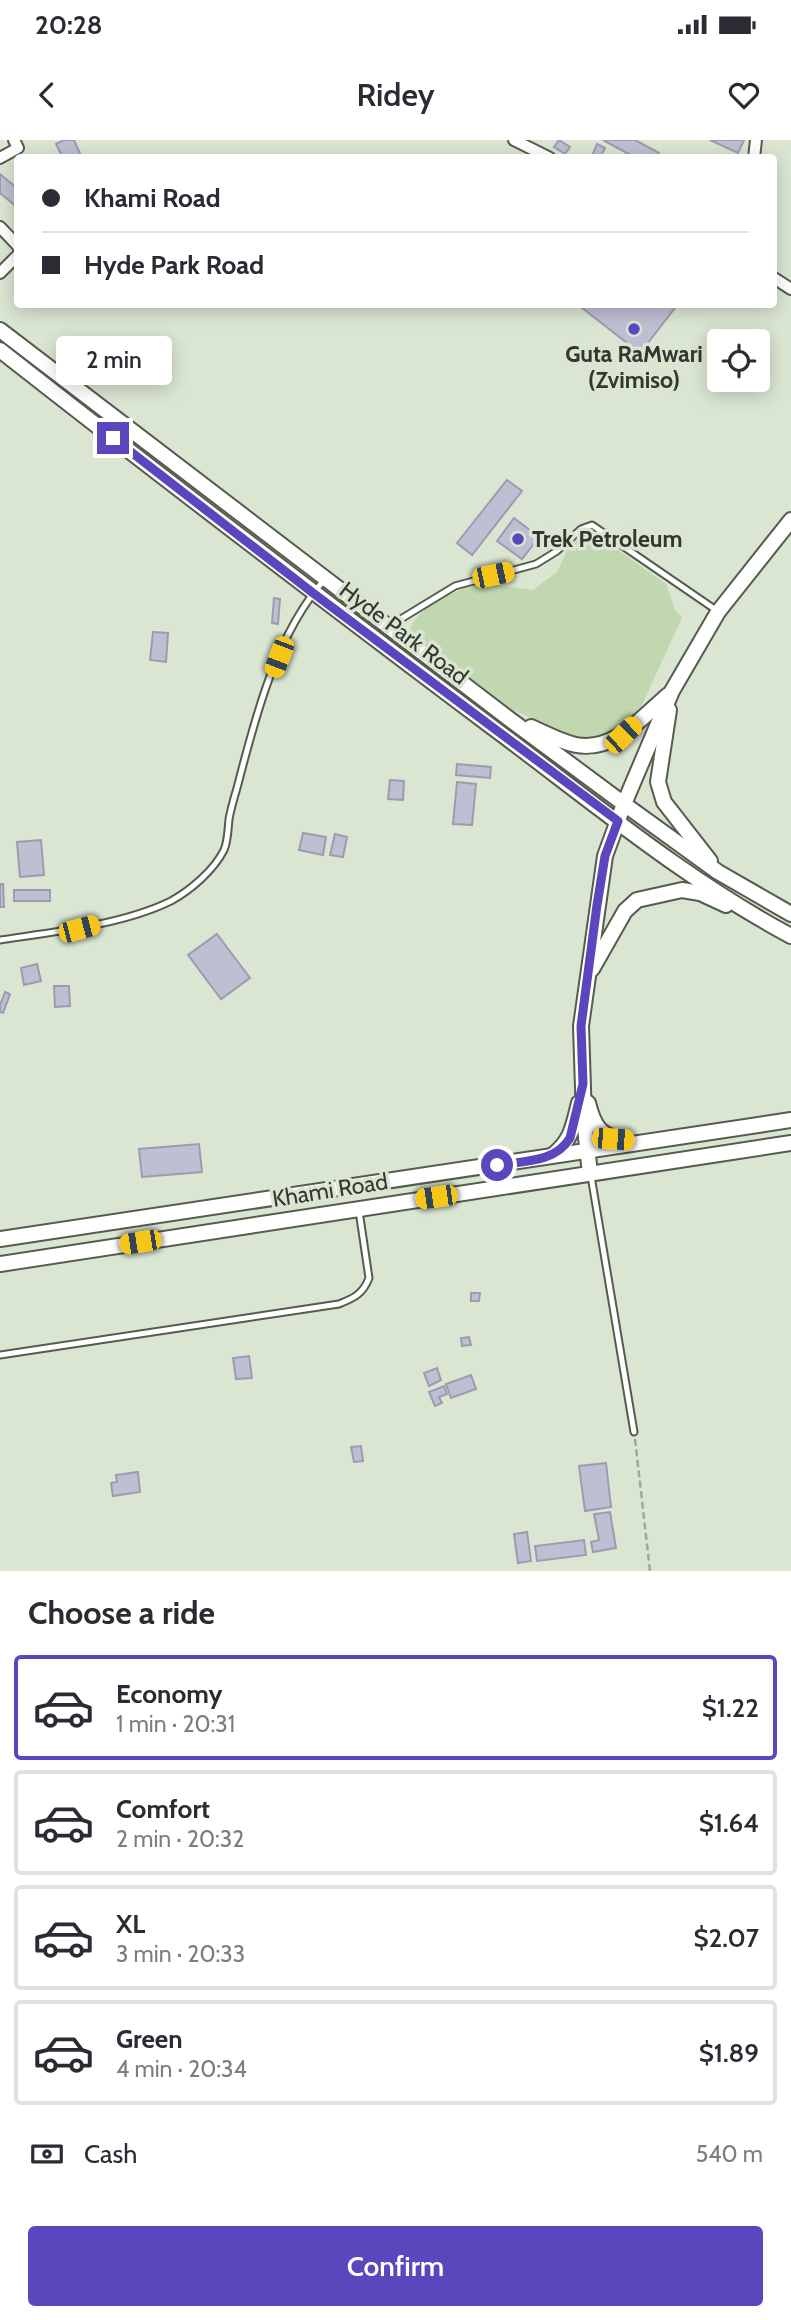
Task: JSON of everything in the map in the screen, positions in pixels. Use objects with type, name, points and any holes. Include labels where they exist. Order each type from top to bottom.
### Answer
[{"type":"street","points":[[514,140],[543,154]]},
{"type":"street","points":[[0,158],[18,149]]},
{"type":"street","points":[[0,227],[14,242]]},
{"type":"street","points":[[0,273],[14,259]]},
{"type":"street","name":"Hyde Park Road","points":[[0,330],[624,804],[718,872],[791,914]]},
{"type":"street","name":"Hyde Park Road","points":[[0,350],[313,593],[618,821],[765,923],[791,936]]},
{"type":"street","points":[[590,1174],[581,1026],[605,856],[672,691],[718,612],[791,520]]},
{"type":"street","points":[[508,718],[577,745],[600,745],[623,735],[672,691]]},
{"type":"street","points":[[672,691],[658,782],[664,802],[718,872]]},
{"type":"street","points":[[589,974],[625,911],[637,900],[682,890],[700,893],[765,923]]},
{"type":"street","points":[[583,1084],[592,1116],[605,1135],[613,1139],[647,1141],[791,1120]]},
{"type":"street","points":[[552,1156],[565,1146],[570,1138],[583,1084]]},
{"type":"street","name":"Khami Road","points":[[0,1239],[647,1141]]},
{"type":"street","name":"Khami Road","points":[[0,1264],[791,1143]]},
{"type":"lane","points":[[390,625],[455,586],[536,564],[557,551],[581,529],[592,525],[718,612]]},
{"type":"lane","points":[[0,940],[79,929],[128,915],[171,900],[204,877],[225,849],[230,816],[253,724],[288,634],[313,593],[326,578]]},
{"type":"lane","points":[[590,1174],[634,1432]]},
{"type":"lane","points":[[0,1355],[339,1304],[357,1296],[365,1288],[369,1278],[359,1209]]},
{"type":"path","points":[[634,1432],[650,1571]]},
{"type":"green space","points":[[598,536],[666,584],[675,610],[682,618],[639,711],[623,730],[602,738],[579,739],[504,706],[410,630],[414,621],[431,605],[467,588],[488,584],[533,590],[557,572],[568,549],[578,538]]},
{"type":"building","points":[[64,140],[74,140],[80,154],[61,154],[56,144]]},
{"type":"building","points":[[559,140],[570,147],[565,154],[554,147]]},
{"type":"building","points":[[603,140],[635,140],[659,153],[658,154],[629,154]]},
{"type":"building","points":[[710,140],[744,140],[738,153]]},
{"type":"building","points":[[597,144],[605,148],[602,154],[593,154]]},
{"type":"building","points":[[0,174],[14,186],[14,205],[0,193]]},
{"type":"building","name":"Guta RaMwari (Zvimiso)","points":[[582,308],[675,308],[640,353]]},
{"type":"building","points":[[507,480],[522,491],[472,555],[457,543]]},
{"type":"building","name":"Trek Petroleum","points":[[514,518],[539,537],[522,559],[497,541]]},
{"type":"building","points":[[274,598],[280,599],[278,624],[272,623]]},
{"type":"building","points":[[153,632],[168,633],[166,662],[150,660]]},
{"type":"building","points":[[457,764],[491,767],[490,778],[456,775]]},
{"type":"building","points":[[390,780],[404,781],[403,800],[388,799]]},
{"type":"building","points":[[457,782],[476,784],[472,825],[453,824]]},
{"type":"building","points":[[303,833],[326,837],[323,855],[299,850]]},
{"type":"building","points":[[335,834],[347,837],[343,857],[330,855]]},
{"type":"building","points":[[41,840],[44,875],[20,877],[17,842]]},
{"type":"building","points":[[0,884],[3,884],[4,907],[0,907]]},
{"type":"building","points":[[14,890],[50,890],[50,901],[14,901]]},
{"type":"building","points":[[217,934],[250,978],[221,999],[188,955]]},
{"type":"building","points":[[37,964],[41,981],[24,985],[21,968]]},
{"type":"building","points":[[54,986],[69,986],[70,1006],[55,1007]]},
{"type":"building","points":[[5,992],[10,994],[3,1013],[0,1012],[0,1005]]},
{"type":"building","points":[[199,1144],[202,1172],[142,1177],[139,1149]]},
{"type":"building","points":[[471,1293],[480,1293],[479,1301],[471,1301]]},
{"type":"building","points":[[469,1337],[471,1345],[462,1346],[461,1338]]},
{"type":"building","points":[[249,1356],[252,1378],[236,1379],[233,1358]]},
{"type":"building","points":[[437,1368],[441,1380],[429,1386],[424,1373]]},
{"type":"building","points":[[471,1375],[476,1389],[451,1398],[446,1384]]},
{"type":"building","points":[[444,1386],[447,1394],[439,1397],[442,1403],[435,1406],[429,1392]]},
{"type":"building","points":[[361,1446],[363,1461],[354,1462],[351,1447]]},
{"type":"building","points":[[606,1463],[611,1507],[585,1511],[579,1466]]},
{"type":"building","points":[[138,1472],[140,1492],[113,1496],[111,1483],[117,1482],[116,1475]]},
{"type":"building","points":[[610,1512],[616,1548],[593,1552],[591,1542],[599,1540],[594,1514]]},
{"type":"building","points":[[527,1532],[531,1561],[518,1563],[514,1534]]},
{"type":"building","points":[[584,1540],[586,1555],[537,1561],[535,1546]]},
{"type":"place","name":"Guta RaMwari (Zvimiso)","points":[[634,329]]},
{"type":"place","name":"Trek Petroleum","points":[[518,539]]},
{"type":"route","points":[[113,438],[313,593],[618,821],[605,856],[597,905],[581,1026],[583,1084],[570,1138],[565,1146],[552,1156],[497,1165]]}]
